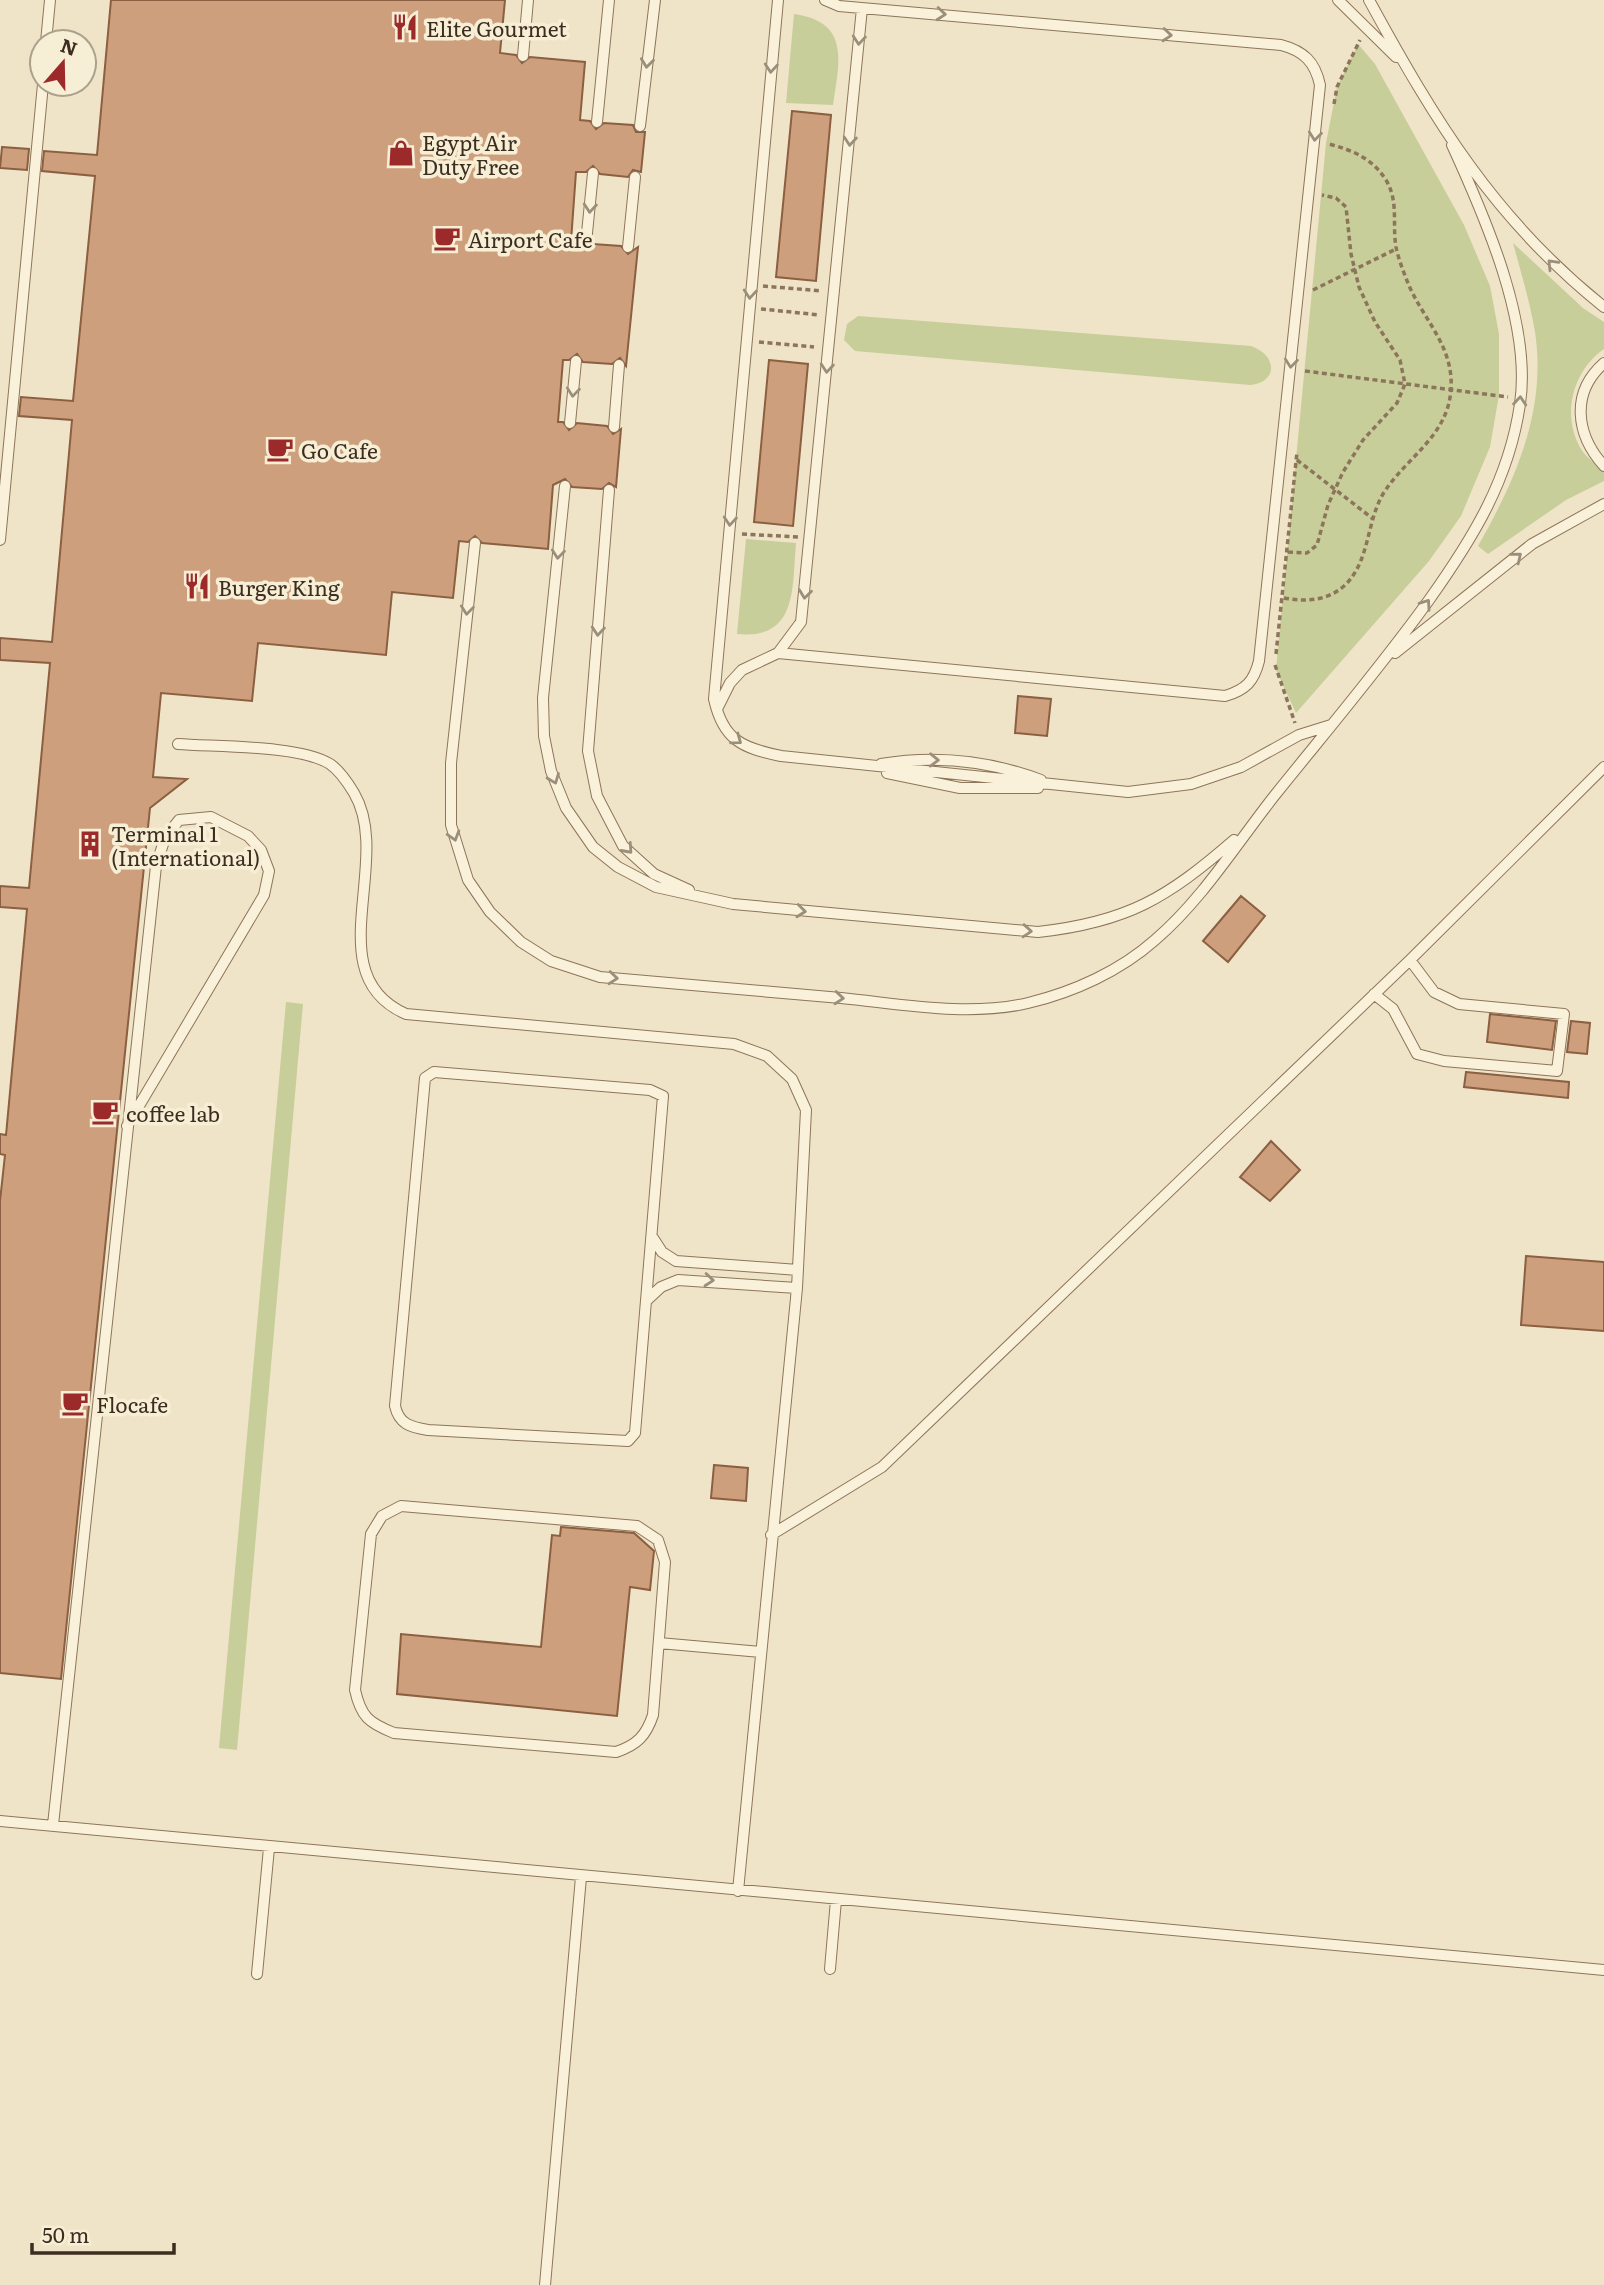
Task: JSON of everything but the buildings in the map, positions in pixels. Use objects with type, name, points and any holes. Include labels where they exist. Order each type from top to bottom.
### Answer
[{"type":"lane","points":[[47,28],[50,0]]},
{"type":"lane","points":[[523,56],[528,0]]},
{"type":"lane","points":[[597,122],[609,0]]},
{"type":"lane","points":[[640,126],[655,0]]},
{"type":"lane","points":[[778,0],[714,699],[729,735],[752,750],[866,766],[1128,792],[1191,784],[1241,767],[1299,735],[1331,725]]},
{"type":"lane","points":[[778,653],[1226,696],[1240,692],[1250,684],[1259,660],[1321,85],[1317,70],[1309,57],[1296,48],[1281,45],[839,6],[825,0]]},
{"type":"lane","points":[[1338,0],[1367,26],[1409,74]]},
{"type":"lane","points":[[475,542],[451,763],[451,825],[468,880],[491,912],[521,942],[551,961],[600,977],[961,1009],[1026,1003],[1082,986],[1125,962],[1157,939],[1195,898],[1331,725],[1387,660],[1460,557],[1489,508],[1511,454],[1521,399],[1519,346],[1503,269],[1481,208],[1452,145],[1369,0]]},
{"type":"lane","points":[[716,709],[730,683],[742,670],[778,653],[801,622],[862,8]]},
{"type":"lane","points":[[0,540],[42,98]]},
{"type":"lane","points":[[1452,145],[1510,220],[1560,272],[1604,307]]},
{"type":"lane","points":[[586,243],[593,173]]},
{"type":"lane","points":[[628,247],[635,177]]},
{"type":"lane","points":[[570,423],[576,361]]},
{"type":"lane","points":[[1604,363],[1593,373],[1581,396],[1579,421],[1587,446],[1604,466]]},
{"type":"lane","points":[[614,427],[619,365]]},
{"type":"lane","points":[[565,486],[543,698],[544,736],[551,771],[566,808],[593,847],[618,867],[656,887],[733,904],[1038,932],[1089,926],[1140,908],[1169,891],[1250,826]]},
{"type":"lane","points":[[609,490],[588,751],[597,796],[623,846],[654,874],[689,890],[733,904]]},
{"type":"lane","points":[[1387,660],[1532,544],[1604,504]]},
{"type":"lane","points":[[178,744],[295,753],[330,764],[348,784],[362,807],[369,839],[362,961],[370,986],[393,1008],[406,1014],[734,1044],[767,1056],[792,1079],[806,1110],[797,1288],[738,1891]]},
{"type":"lane","points":[[771,1535],[881,1467],[1374,995],[1604,767]]},
{"type":"lane","points":[[53,1825],[127,1126],[156,866],[166,838],[179,820],[211,817],[231,825],[261,849],[269,872],[264,895],[127,1126]]},
{"type":"lane","points":[[1374,995],[1394,1009],[1417,1054],[1444,1061],[1557,1072],[1564,1014],[1459,1004],[1434,992],[1410,960]]},
{"type":"lane","points":[[434,1072],[658,1091],[665,1104],[653,1238],[635,1433],[628,1441],[451,1432],[413,1428],[404,1423],[395,1406],[425,1078],[434,1072]]},
{"type":"lane","points":[[653,1238],[662,1252],[676,1261],[798,1270]]},
{"type":"lane","points":[[647,1300],[661,1287],[678,1280],[797,1288]]},
{"type":"lane","points":[[401,1506],[637,1526],[649,1532],[663,1550],[659,1643],[649,1728],[640,1741],[616,1752],[394,1733],[375,1725],[359,1709],[355,1690],[371,1534],[382,1516],[401,1506]]},
{"type":"lane","points":[[659,1643],[761,1652]]},
{"type":"lane","points":[[0,1821],[1604,1970]]},
{"type":"lane","points":[[257,1975],[269,1847]]},
{"type":"lane","points":[[545,2285],[581,1877]]},
{"type":"lane","points":[[830,1969],[836,1900]]},
{"type":"path","points":[[1337,87],[1367,26]]},
{"type":"path","points":[[1283,598],[1318,599],[1344,586],[1359,568],[1372,518],[1391,482],[1437,433],[1451,389],[1443,343],[1413,296],[1396,249],[1395,207],[1384,177],[1364,157],[1326,144]]},
{"type":"path","points":[[1288,552],[1307,553],[1317,545],[1334,488],[1363,440],[1397,403],[1405,384],[1400,360],[1371,314],[1354,269],[1346,207],[1336,198],[1322,195]]},
{"type":"path","points":[[1312,290],[1396,249]]},
{"type":"path","points":[[751,285],[835,293]]},
{"type":"path","points":[[749,308],[832,316]]},
{"type":"path","points":[[746,341],[829,348]]},
{"type":"path","points":[[1305,371],[1521,399]]},
{"type":"path","points":[[1297,460],[1372,518]]},
{"type":"path","points":[[729,533],[810,537]]},
{"type":"path","points":[[1274,666],[1299,735]]},
{"type":"green space","points":[[794,14],[812,18],[833,35],[838,59],[833,105],[786,103]]},
{"type":"green space","points":[[1358,44],[1375,64],[1464,225],[1490,286],[1499,334],[1499,395],[1490,447],[1461,516],[1429,561],[1296,713],[1276,670],[1326,143],[1337,87]]},
{"type":"green space","points":[[1513,243],[1583,308],[1604,322],[1604,349],[1593,358],[1577,382],[1571,410],[1576,439],[1585,455],[1604,471],[1604,481],[1566,500],[1488,554],[1478,546],[1504,496],[1525,444],[1536,389],[1538,361],[1535,332]]},
{"type":"green space","points":[[858,316],[1251,346],[1266,355],[1271,368],[1266,379],[1250,385],[855,351],[844,340],[847,324]]},
{"type":"green space","points":[[746,539],[796,543],[794,577],[788,608],[781,620],[771,629],[757,634],[737,634]]},
{"type":"green space","points":[[286,1002],[303,1004],[237,1750],[219,1748]]},
{"type":"place","name":"Elite Gourmet","points":[[405,27]]},
{"type":"place","name":"Egypt Air Duty Free","points":[[401,153]]},
{"type":"place","name":"Airport Cafe","points":[[447,238]]},
{"type":"place","name":"Go Cafe","points":[[280,449]]},
{"type":"place","name":"Burger King","points":[[197,586]]},
{"type":"place","name":"Terminal 1 (International)","points":[[90,844]]},
{"type":"place","name":"coffee lab","points":[[105,1112]]},
{"type":"place","name":"Flocafe","points":[[75,1403]]}]
